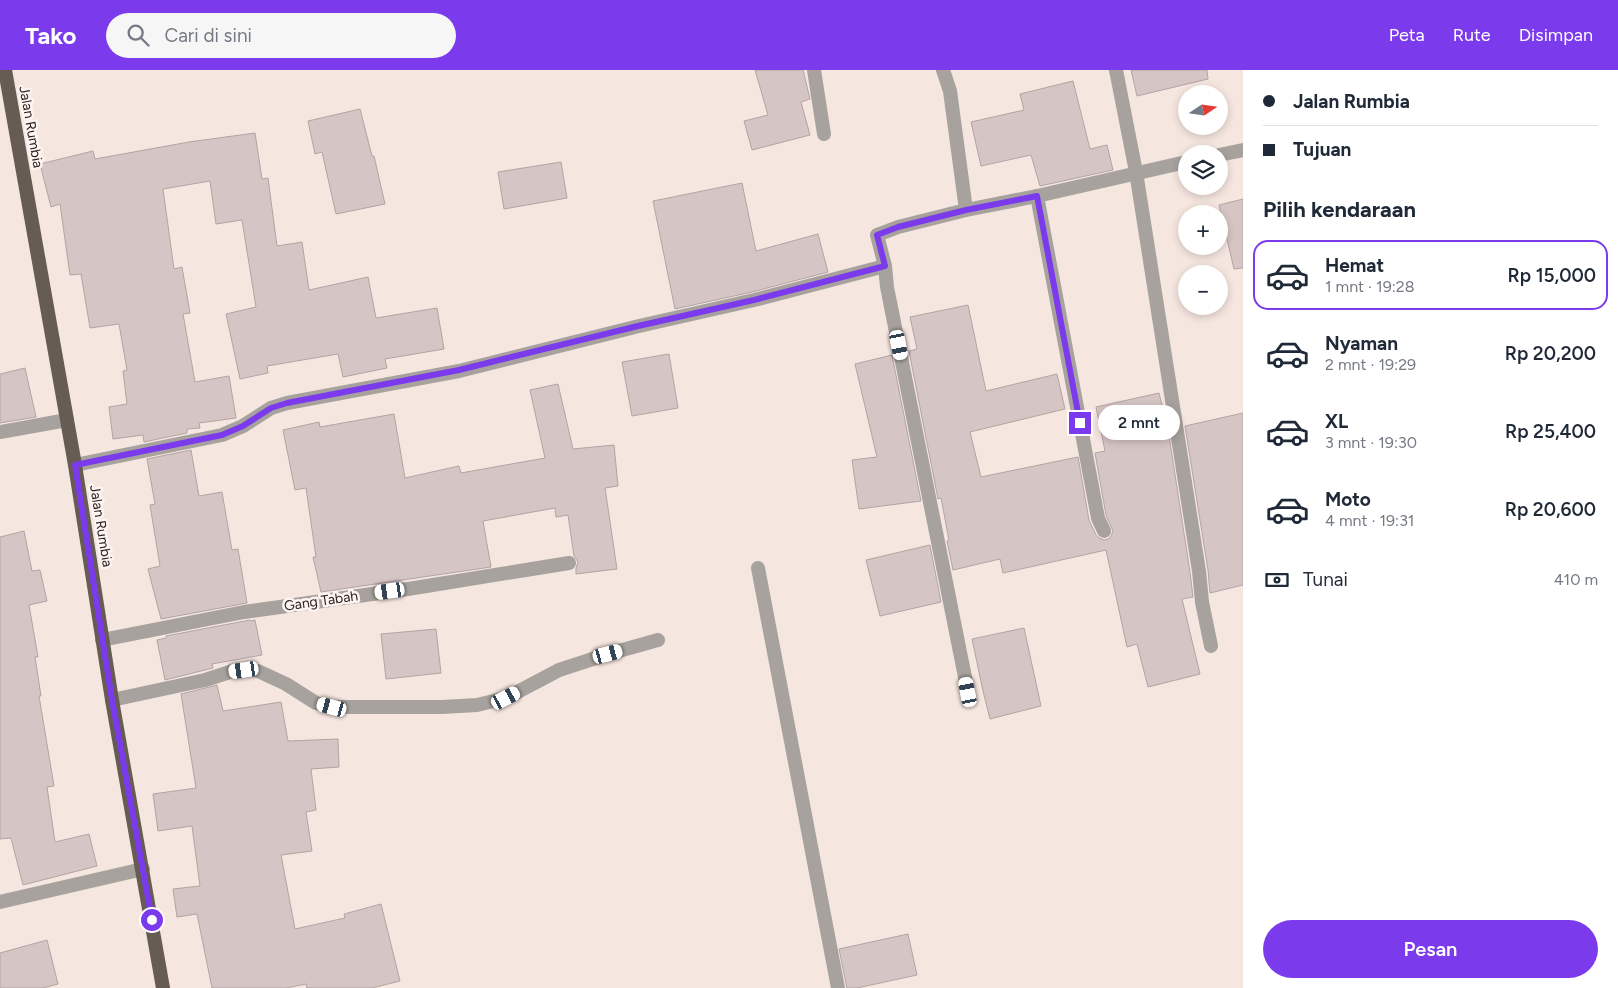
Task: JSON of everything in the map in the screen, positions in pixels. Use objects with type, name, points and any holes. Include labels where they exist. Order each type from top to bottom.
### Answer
[{"type":"highway","name":"Jalan Rumbia","points":[[5,70],[75,465],[112,700],[163,988]]},
{"type":"street","points":[[814,70],[824,134]]},
{"type":"street","points":[[943,70],[950,91],[966,210]]},
{"type":"street","points":[[1116,70],[1136,172],[1199,571],[1202,602],[1211,646]]},
{"type":"street","points":[[1228,153],[1243,150]]},
{"type":"street","points":[[968,692],[889,296],[885,266],[877,235],[898,227],[966,210],[1037,196],[1178,164]]},
{"type":"street","points":[[1037,196],[1098,518],[1104,530]]},
{"type":"street","points":[[75,465],[222,435],[243,426],[271,408],[287,403],[459,370],[754,300],[885,266]]},
{"type":"street","points":[[0,432],[66,420]]},
{"type":"street","name":"Gang Tabah","points":[[102,640],[244,612],[408,589],[570,563]]},
{"type":"street","points":[[758,568],[838,988]]},
{"type":"street","points":[[112,700],[206,680],[233,671],[249,670],[258,671],[286,684],[316,703],[332,707],[442,707],[477,705],[506,698],[559,670],[658,640]]},
{"type":"street","points":[[0,902],[143,869]]},
{"type":"building","points":[[755,70],[803,70],[810,99],[801,102],[810,135],[752,150],[744,121],[768,115]]},
{"type":"building","points":[[1131,70],[1207,70],[1208,79],[1137,96]]},
{"type":"building","points":[[1073,81],[1090,149],[1107,145],[1113,170],[1040,186],[1031,155],[981,166],[971,122],[1024,110],[1020,94]]},
{"type":"building","points":[[360,109],[372,156],[374,156],[385,204],[336,214],[322,152],[315,154],[308,121]]},
{"type":"building","points":[[255,133],[262,179],[268,178],[277,246],[302,242],[309,290],[368,277],[376,318],[437,308],[444,349],[385,359],[387,368],[343,377],[338,354],[267,366],[268,373],[240,379],[226,314],[256,307],[242,220],[216,224],[210,181],[163,189],[174,269],[182,267],[190,313],[183,314],[195,382],[229,376],[236,418],[199,423],[200,428],[187,429],[187,433],[144,442],[143,435],[113,439],[109,407],[127,404],[123,371],[127,370],[119,324],[90,328],[81,274],[70,275],[60,204],[51,207],[40,164],[93,151],[95,159],[189,142]]},
{"type":"building","points":[[561,162],[567,198],[504,209],[498,172]]},
{"type":"building","points":[[742,183],[756,251],[818,234],[828,272],[752,292],[675,309],[653,201]]},
{"type":"building","points":[[1243,199],[1243,268],[1234,269],[1228,243],[1228,205],[1219,205]]},
{"type":"building","points":[[968,305],[986,391],[1057,374],[1065,409],[970,432],[981,477],[1078,457],[1089,520],[1096,535],[1104,540],[1111,536],[1113,531],[1106,515],[1095,453],[1105,451],[1096,407],[1159,393],[1168,429],[1193,597],[1182,599],[1200,674],[1148,687],[1137,644],[1127,647],[1106,550],[1003,573],[1000,559],[953,570],[941,498],[938,499],[909,351],[917,349],[910,317]]},
{"type":"building","points":[[669,354],[678,408],[632,416],[622,362]]},
{"type":"building","points":[[892,355],[921,501],[859,509],[852,460],[877,457],[855,364]]},
{"type":"building","points":[[25,368],[36,417],[0,423],[0,374]]},
{"type":"building","points":[[558,384],[573,449],[614,445],[618,486],[605,488],[617,569],[576,574],[578,562],[574,556],[568,515],[556,517],[555,508],[483,521],[491,567],[321,592],[313,557],[316,557],[306,488],[295,490],[283,430],[319,422],[320,427],[394,414],[405,478],[459,466],[461,473],[545,458],[530,390]]},
{"type":"building","points":[[1243,413],[1243,585],[1210,593],[1185,426]]},
{"type":"building","points":[[191,450],[199,496],[222,492],[232,550],[238,549],[247,603],[161,619],[148,569],[160,566],[150,505],[155,504],[147,459]]},
{"type":"building","points":[[24,531],[32,571],[40,570],[47,601],[29,605],[38,657],[35,657],[41,696],[39,696],[54,786],[47,787],[55,842],[89,834],[97,866],[23,885],[11,838],[0,839],[0,537]]},
{"type":"building","points":[[930,545],[941,602],[880,616],[866,560]]},
{"type":"building","points":[[255,620],[262,655],[212,664],[213,668],[165,680],[157,640],[166,638],[166,636]]},
{"type":"building","points":[[1024,628],[1041,706],[990,719],[972,639]]},
{"type":"building","points":[[436,629],[441,673],[386,679],[381,634]]},
{"type":"building","points":[[217,685],[223,711],[281,702],[288,741],[338,739],[339,767],[311,769],[316,810],[306,812],[312,851],[281,855],[295,929],[345,918],[344,914],[381,904],[400,981],[372,988],[307,988],[306,984],[286,988],[212,988],[197,914],[177,917],[173,889],[200,886],[192,826],[158,831],[153,794],[196,788],[181,694]]},
{"type":"building","points":[[908,934],[917,975],[857,988],[847,988],[839,949]]},
{"type":"building","points":[[47,940],[58,984],[43,988],[0,988],[0,953]]},
{"type":"route","points":[[152,920],[112,700],[75,465],[222,435],[236,430],[271,408],[287,403],[459,370],[754,300],[885,266],[877,235],[898,227],[966,210],[1037,196],[1080,423]]}]
